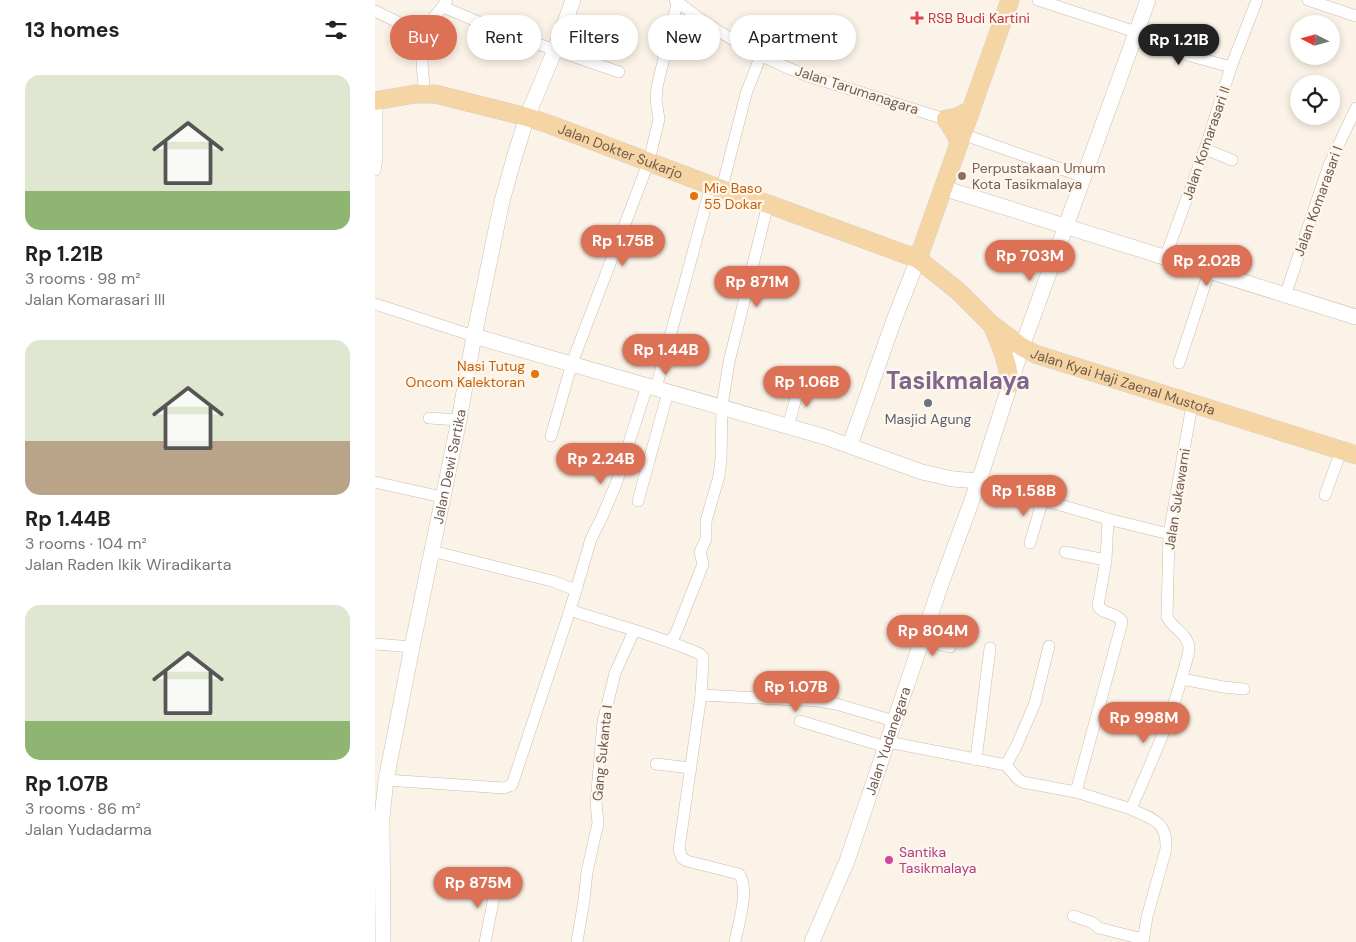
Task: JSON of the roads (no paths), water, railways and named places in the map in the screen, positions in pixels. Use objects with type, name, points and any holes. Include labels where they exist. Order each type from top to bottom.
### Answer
[{"type":"main road","points":[[918,259],[1011,0]]},
{"type":"main road","name":"Jalan Dokter Sukarjo","points":[[376,101],[425,93],[435,94],[527,117],[918,259]]},
{"type":"main road","points":[[962,135],[955,132],[946,119],[957,117],[971,110]]},
{"type":"main road","name":"Jalan Kyai Haji Zaenal Mustofa","points":[[918,259],[957,291],[991,324],[1022,347],[1048,359],[1348,453]]},
{"type":"main road","points":[[991,324],[1004,353],[1010,384]]},
{"type":"street","name":"Jalan Dewi Sartika","points":[[568,15],[573,0]]},
{"type":"street","points":[[1038,0],[1135,36],[1231,67]]},
{"type":"street","name":"Jalan Yudanegara","points":[[812,942],[847,861],[922,640],[979,481],[1022,347],[1148,0]]},
{"type":"street","name":"Jalan Komarasari II","points":[[1165,258],[1205,149],[1231,67],[1257,0]]},
{"type":"street","points":[[1308,0],[1356,16]]},
{"type":"street","points":[[551,436],[572,363],[649,161],[659,119],[656,100],[657,86],[677,1]]},
{"type":"street","name":"Jalan Tarumanagara","points":[[677,1],[712,27],[730,37]]},
{"type":"street","points":[[436,15],[445,4],[500,31],[551,49]]},
{"type":"street","points":[[375,11],[390,18]]},
{"type":"street","points":[[422,60],[425,93]]},
{"type":"street","name":"Jalan Dewi Sartika","points":[[383,942],[382,817],[386,780],[502,201],[527,117],[551,60]]},
{"type":"street","points":[[584,60],[619,72]]},
{"type":"street","points":[[638,501],[657,389],[707,201],[716,187],[759,60]]},
{"type":"street","name":"Jalan Tarumanagara","points":[[772,60],[805,75],[946,119]]},
{"type":"street","points":[[375,170],[377,158],[376,101]]},
{"type":"street","name":"Jalan Komarasari I","points":[[1285,296],[1326,172],[1356,108]]},
{"type":"street","points":[[962,135],[1084,178]]},
{"type":"street","points":[[1205,149],[1232,160]]},
{"type":"street","points":[[943,188],[1356,317]]},
{"type":"street","points":[[671,641],[676,633],[703,564],[700,552],[706,539],[706,521],[719,476],[722,406],[729,362],[768,204]]},
{"type":"street","points":[[850,445],[894,320],[918,259]]},
{"type":"street","points":[[1179,363],[1209,272]]},
{"type":"street","points":[[375,304],[475,336],[722,406],[850,445],[922,472],[953,479],[979,481],[1108,519],[1169,534]]},
{"type":"street","points":[[788,427],[800,382]]},
{"type":"street","points":[[386,780],[504,788],[512,786],[570,610],[591,539],[657,389]]},
{"type":"street","name":"Jalan Sukawarni","points":[[1131,809],[1169,718],[1182,679],[1189,647],[1186,639],[1169,622],[1167,617],[1169,534],[1192,405]]},
{"type":"street","points":[[429,418],[459,420]]},
{"type":"street","points":[[1325,495],[1348,453]]},
{"type":"street","points":[[375,482],[443,497]]},
{"type":"street","points":[[1030,543],[1043,499]]},
{"type":"street","points":[[1076,792],[1121,626],[1120,618],[1102,611],[1098,606],[1106,560],[1108,519]]},
{"type":"street","points":[[432,551],[552,581],[576,590]]},
{"type":"street","points":[[1065,552],[1106,560]]},
{"type":"street","points":[[570,610],[671,641],[703,656],[701,695],[679,849],[680,854],[687,861],[739,874],[743,879],[744,891],[735,942]]},
{"type":"street","name":"Gang Sukanta I","points":[[577,942],[587,872],[598,820],[596,803],[603,722],[615,672],[634,631]]},
{"type":"street","points":[[922,640],[950,647]]},
{"type":"street","points":[[375,644],[412,646]]},
{"type":"street","points":[[1006,765],[1035,703],[1049,646]]},
{"type":"street","points":[[976,760],[990,648]]},
{"type":"street","points":[[1182,679],[1244,689]]},
{"type":"street","points":[[701,695],[818,701],[836,704],[894,721]]},
{"type":"street","points":[[800,721],[887,744],[1006,765],[1022,782],[1076,792],[1131,809],[1160,823],[1164,829],[1166,850],[1147,917],[1143,941],[1099,928],[1091,922],[1073,916]]},
{"type":"street","points":[[656,764],[691,768]]},
{"type":"street","points":[[485,942],[497,882]]},
{"type":"place","name":"RSB Budi Kartini","points":[[917,18]]},
{"type":"place","name":"Perpustakaan Umum Kota Tasikmalaya","points":[[962,176]]},
{"type":"place","name":"Mie Baso 55 Dokar","points":[[694,196]]},
{"type":"place","name":"Nasi Tutug Oncom Kalektoran","points":[[535,374]]},
{"type":"place","name":"Masjid Agung","points":[[928,403]]},
{"type":"place","name":"Santika Tasikmalaya","points":[[889,860]]},
{"type":"district","name":"Tasikmalaya","points":[[958,381]]}]
